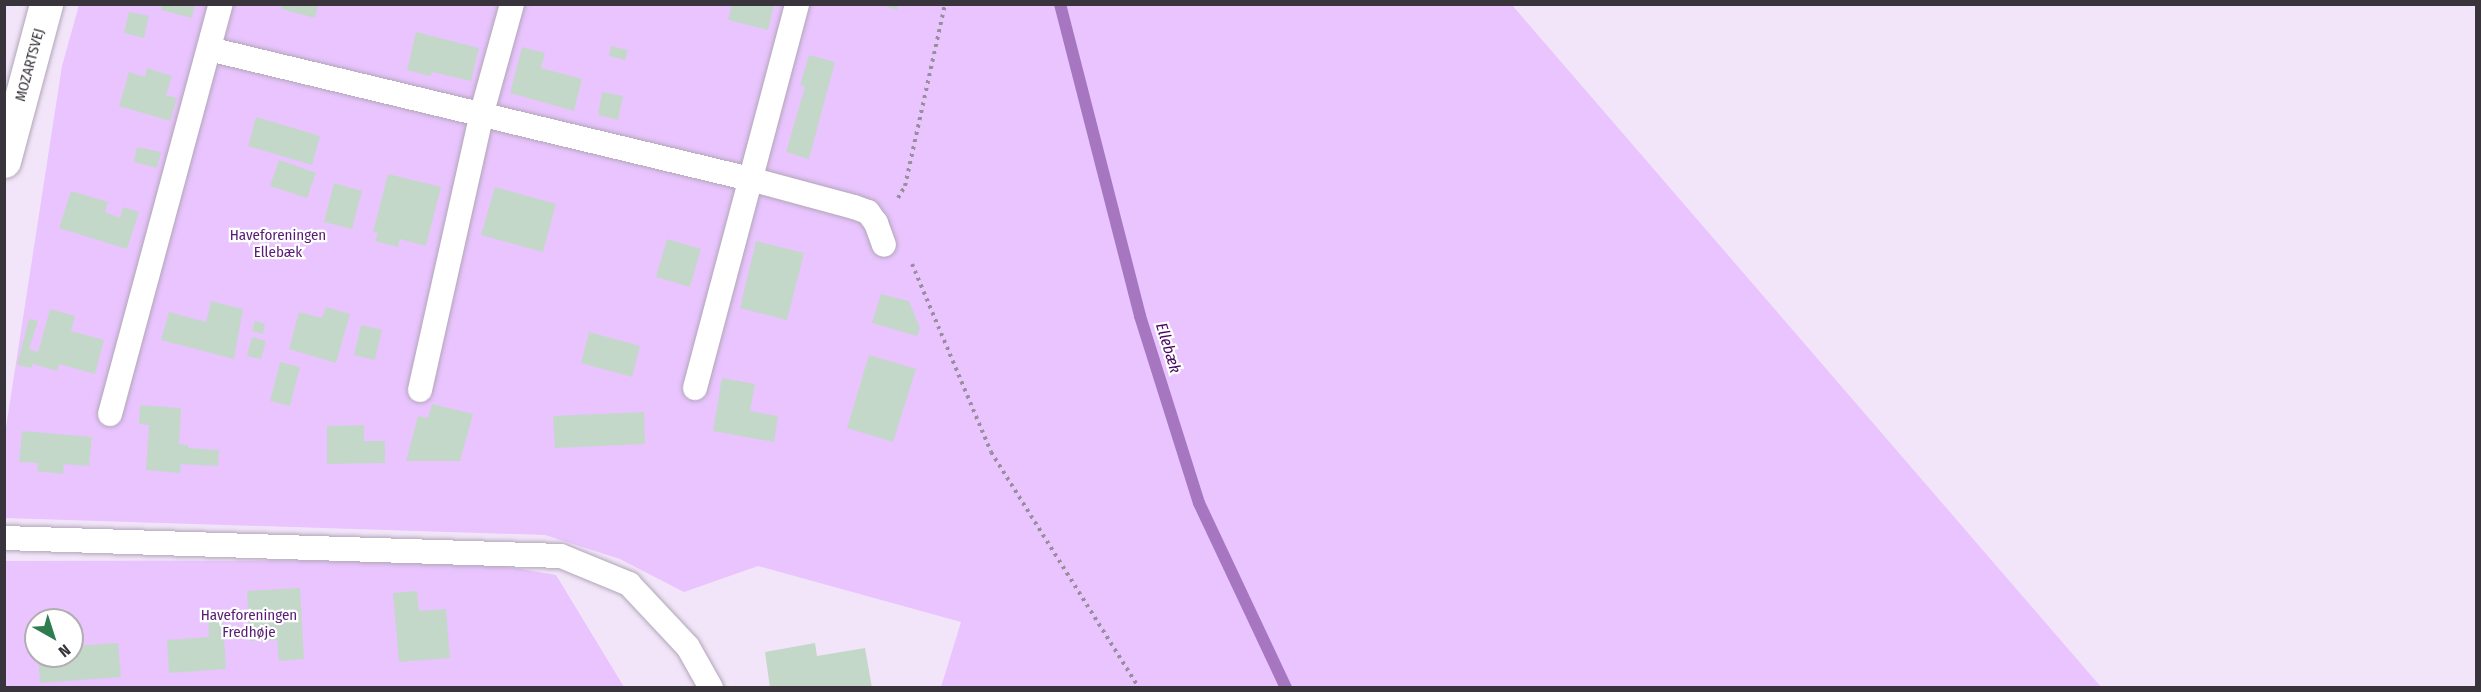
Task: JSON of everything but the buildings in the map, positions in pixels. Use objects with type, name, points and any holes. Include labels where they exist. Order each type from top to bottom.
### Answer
[{"type":"street","name":"MOZARTSVEJ","points":[[4,161],[46,4]]},
{"type":"lane","points":[[110,414],[221,4]]},
{"type":"lane","points":[[420,390],[481,116],[512,4]]},
{"type":"lane","points":[[694,388],[797,4]]},
{"type":"lane","points":[[209,49],[750,179],[867,212],[876,223],[884,245]]},
{"type":"lane","points":[[4,538],[561,556],[629,584],[688,647],[711,687]]},
{"type":"path","points":[[867,212],[884,208],[900,196],[905,186],[945,4]]},
{"type":"path","points":[[900,196],[902,207]]},
{"type":"path","points":[[910,258],[912,268],[990,452],[1139,687]]},
{"type":"green space","name":"Haveforeningen Ellebæk","points":[[79,5],[1512,5],[2101,687],[941,687],[961,622],[758,566],[684,592],[620,559],[545,535],[5,518],[5,434],[62,66]]},
{"type":"green space","name":"Haveforeningen Fredhøje","points":[[470,560],[556,575],[624,687],[5,687],[4,561]]},
{"type":"waterway","name":"Ellebæk","points":[[1060,4],[1140,316],[1199,503],[1286,688]]}]
